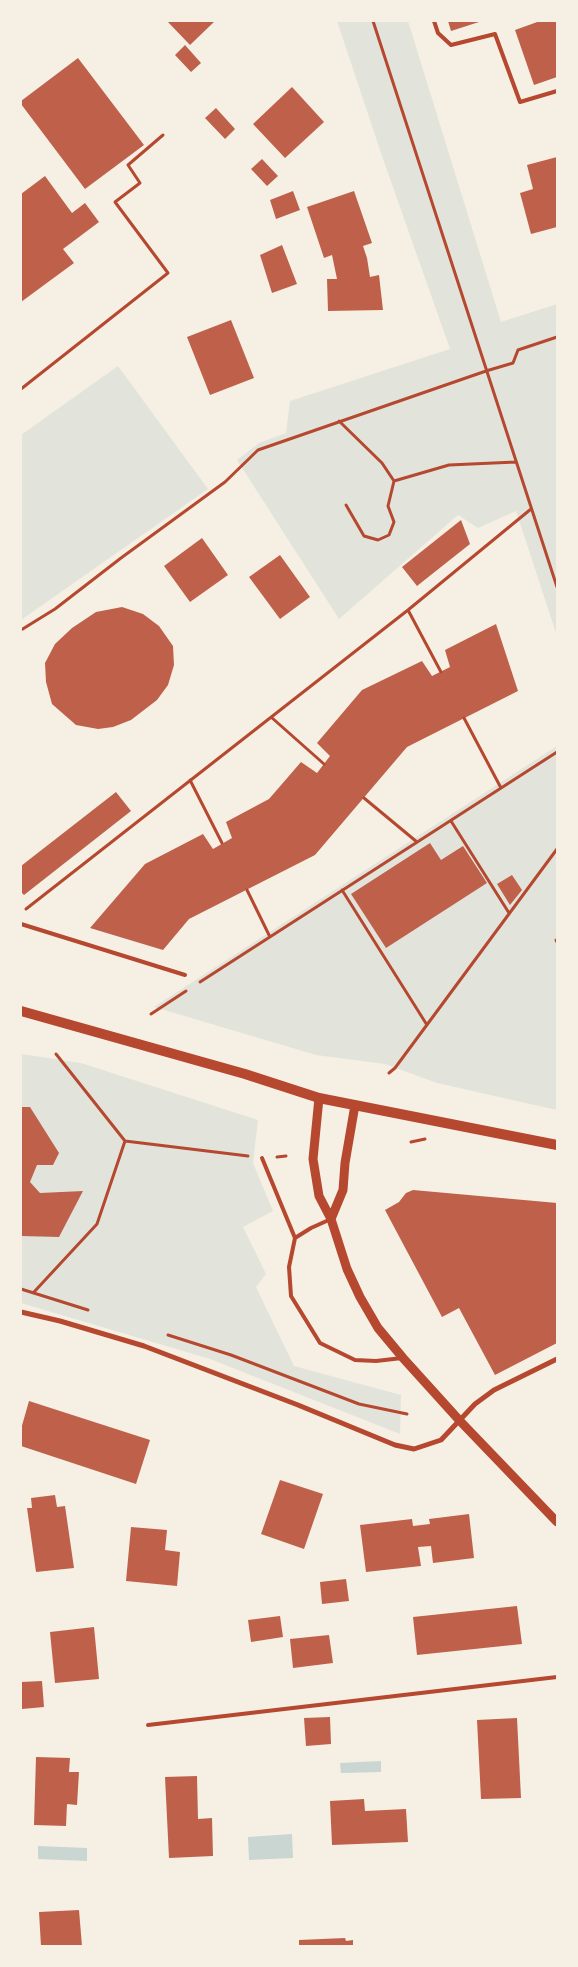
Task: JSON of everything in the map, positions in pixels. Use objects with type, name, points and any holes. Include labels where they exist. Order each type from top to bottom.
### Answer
[{"type":"main road","points":[[21,1011],[245,1074],[319,1098],[557,1145]]},
{"type":"street","points":[[319,1098],[313,1159],[319,1196],[331,1220],[347,1268],[360,1297],[378,1328],[403,1358],[460,1421],[557,1522]]},
{"type":"street","points":[[331,1220],[343,1190],[345,1163],[355,1106]]},
{"type":"street","points":[[21,1312],[60,1321],[144,1346],[395,1445],[414,1449],[441,1440],[475,1404],[494,1390],[557,1359]]},
{"type":"lane","points":[[434,21],[438,33],[451,45],[495,34],[520,102],[557,91]]},
{"type":"lane","points":[[21,924],[185,975]]},
{"type":"lane","points":[[262,1158],[296,1238],[289,1267],[292,1296],[320,1343],[354,1360],[373,1361],[403,1358]]},
{"type":"lane","points":[[296,1238],[310,1228],[331,1220]]},
{"type":"lane","points":[[148,1725],[557,1677]]},
{"type":"path","points":[[373,21],[557,588]]},
{"type":"path","points":[[21,389],[168,273],[115,202],[140,183],[128,165],[164,135]]},
{"type":"path","points":[[21,630],[55,609],[225,482],[258,450],[486,370],[514,363],[518,350],[557,337]]},
{"type":"path","points":[[339,420],[382,463],[394,481],[388,506],[394,522],[390,535],[378,540],[364,536],[346,506]]},
{"type":"path","points":[[394,481],[448,465],[516,462]]},
{"type":"path","points":[[21,913],[408,610],[531,509]]},
{"type":"path","points":[[408,610],[441,672]]},
{"type":"path","points":[[271,716],[324,764]]},
{"type":"path","points":[[464,718],[501,788]]},
{"type":"path","points":[[198,983],[557,752]]},
{"type":"path","points":[[190,780],[222,843]]},
{"type":"path","points":[[364,798],[417,842]]},
{"type":"path","points":[[451,821],[509,913]]},
{"type":"path","points":[[389,1073],[395,1068],[557,849]]},
{"type":"path","points":[[247,890],[270,937]]},
{"type":"path","points":[[342,890],[427,1025]]},
{"type":"path","points":[[151,1014],[191,988]]},
{"type":"path","points":[[56,1054],[124,1141],[262,1158],[286,1156]]},
{"type":"path","points":[[34,1292],[97,1224],[124,1141]]},
{"type":"path","points":[[21,1289],[90,1310]]},
{"type":"path","points":[[165,1334],[231,1355],[359,1404],[407,1414]]},
{"type":"shaded area","points":[[337,21],[408,21],[501,322],[557,304],[557,636],[516,511],[478,528],[458,515],[339,619],[237,460],[259,443],[286,433],[290,401],[450,349]]},
{"type":"shaded area","points":[[118,366],[208,489],[21,620],[21,435]]},
{"type":"shaded area","points":[[557,746],[557,1110],[437,1083],[385,1064],[316,1055],[154,1007]]},
{"type":"shaded area","points":[[21,1054],[81,1063],[258,1120],[253,1163],[273,1211],[243,1227],[266,1274],[256,1287],[294,1366],[401,1395],[400,1434],[210,1359],[21,1303]]},
{"type":"shaded area","points":[[381,1761],[381,1772],[341,1773],[340,1763]]},
{"type":"shaded area","points":[[292,1834],[293,1858],[249,1860],[248,1837]]},
{"type":"shaded area","points":[[38,1846],[87,1848],[87,1861],[38,1859]]},
{"type":"building","points":[[167,21],[215,21],[190,45]]},
{"type":"building","points":[[448,21],[479,21],[479,22],[451,31]]},
{"type":"building","points":[[540,21],[557,21],[557,77],[534,85],[515,30]]},
{"type":"building","points":[[185,45],[201,63],[191,72],[175,55]]},
{"type":"building","points":[[78,58],[144,145],[85,189],[21,104],[21,101]]},
{"type":"building","points":[[292,87],[324,122],[285,158],[253,124]]},
{"type":"building","points":[[216,108],[235,129],[225,139],[205,118]]},
{"type":"building","points":[[557,157],[557,227],[531,234],[520,193],[533,189],[527,165]]},
{"type":"building","points":[[262,159],[278,176],[267,186],[251,169]]},
{"type":"building","points":[[45,176],[72,213],[85,203],[99,222],[63,249],[74,263],[21,302],[21,194]]},
{"type":"building","points":[[293,191],[300,210],[276,219],[270,200]]},
{"type":"building","points":[[354,191],[372,243],[363,246],[370,277],[379,275],[383,310],[328,311],[327,279],[337,279],[332,255],[324,258],[307,207]]},
{"type":"building","points":[[282,245],[297,284],[272,293],[260,255]]},
{"type":"building","points":[[231,320],[254,378],[210,395],[187,337]]},
{"type":"building","points":[[461,520],[470,544],[417,586],[402,567]]},
{"type":"building","points":[[202,538],[228,575],[190,602],[164,566]]},
{"type":"building","points":[[280,555],[310,597],[280,619],[249,577]]},
{"type":"building","points":[[122,607],[143,614],[159,626],[173,646],[174,665],[168,685],[157,700],[131,720],[113,727],[98,729],[76,725],[52,704],[46,682],[45,663],[55,644],[72,628],[96,612]]},
{"type":"building","points":[[496,624],[518,691],[407,747],[315,855],[189,919],[163,950],[90,928],[145,864],[203,834],[213,849],[232,838],[226,822],[269,799],[301,762],[317,773],[330,756],[317,743],[362,690],[422,661],[432,676],[450,667],[445,650]]},
{"type":"building","points":[[116,792],[131,811],[24,895],[21,892],[21,866]]},
{"type":"building","points":[[430,843],[441,860],[463,846],[487,883],[386,948],[351,894]]},
{"type":"building","points":[[512,875],[522,890],[510,905],[497,884]]},
{"type":"building","points":[[21,1107],[30,1107],[59,1153],[53,1165],[37,1165],[30,1182],[40,1193],[83,1191],[59,1237],[21,1236]]},
{"type":"building","points":[[413,1190],[557,1203],[557,1343],[495,1375],[459,1308],[442,1317],[385,1210],[399,1202],[406,1193]]},
{"type":"building","points":[[29,1401],[150,1440],[136,1484],[21,1446],[21,1429]]},
{"type":"building","points":[[280,1480],[323,1494],[304,1549],[261,1534]]},
{"type":"building","points":[[55,1495],[57,1507],[65,1506],[74,1568],[36,1572],[27,1508],[32,1508],[31,1498]]},
{"type":"building","points":[[469,1514],[474,1558],[433,1563],[431,1546],[418,1547],[421,1566],[366,1572],[360,1525],[412,1519],[413,1526],[430,1524],[429,1519]]},
{"type":"building","points":[[131,1527],[167,1530],[165,1550],[180,1552],[177,1586],[126,1581]]},
{"type":"building","points":[[346,1579],[349,1601],[322,1604],[320,1582]]},
{"type":"building","points":[[517,1606],[522,1644],[417,1655],[413,1617]]},
{"type":"building","points":[[280,1616],[283,1637],[251,1642],[248,1620]]},
{"type":"building","points":[[94,1627],[99,1679],[55,1683],[50,1632]]},
{"type":"building","points":[[329,1635],[333,1663],[293,1668],[290,1639]]},
{"type":"building","points":[[42,1681],[44,1707],[22,1709],[21,1682]]},
{"type":"building","points":[[330,1717],[331,1744],[306,1746],[304,1718]]},
{"type":"building","points":[[517,1718],[521,1798],[481,1799],[477,1720]]},
{"type":"building","points":[[36,1757],[70,1758],[69,1772],[79,1772],[77,1805],[67,1804],[66,1826],[34,1825]]},
{"type":"building","points":[[197,1776],[198,1819],[212,1818],[213,1856],[169,1858],[165,1777]]},
{"type":"building","points":[[364,1799],[365,1811],[406,1809],[408,1842],[332,1845],[330,1801]]},
{"type":"building","points":[[79,1910],[82,1946],[41,1946],[39,1912]]},
{"type":"building","points":[[345,1938],[346,1941],[353,1940],[353,1946],[299,1946],[299,1940]]}]
